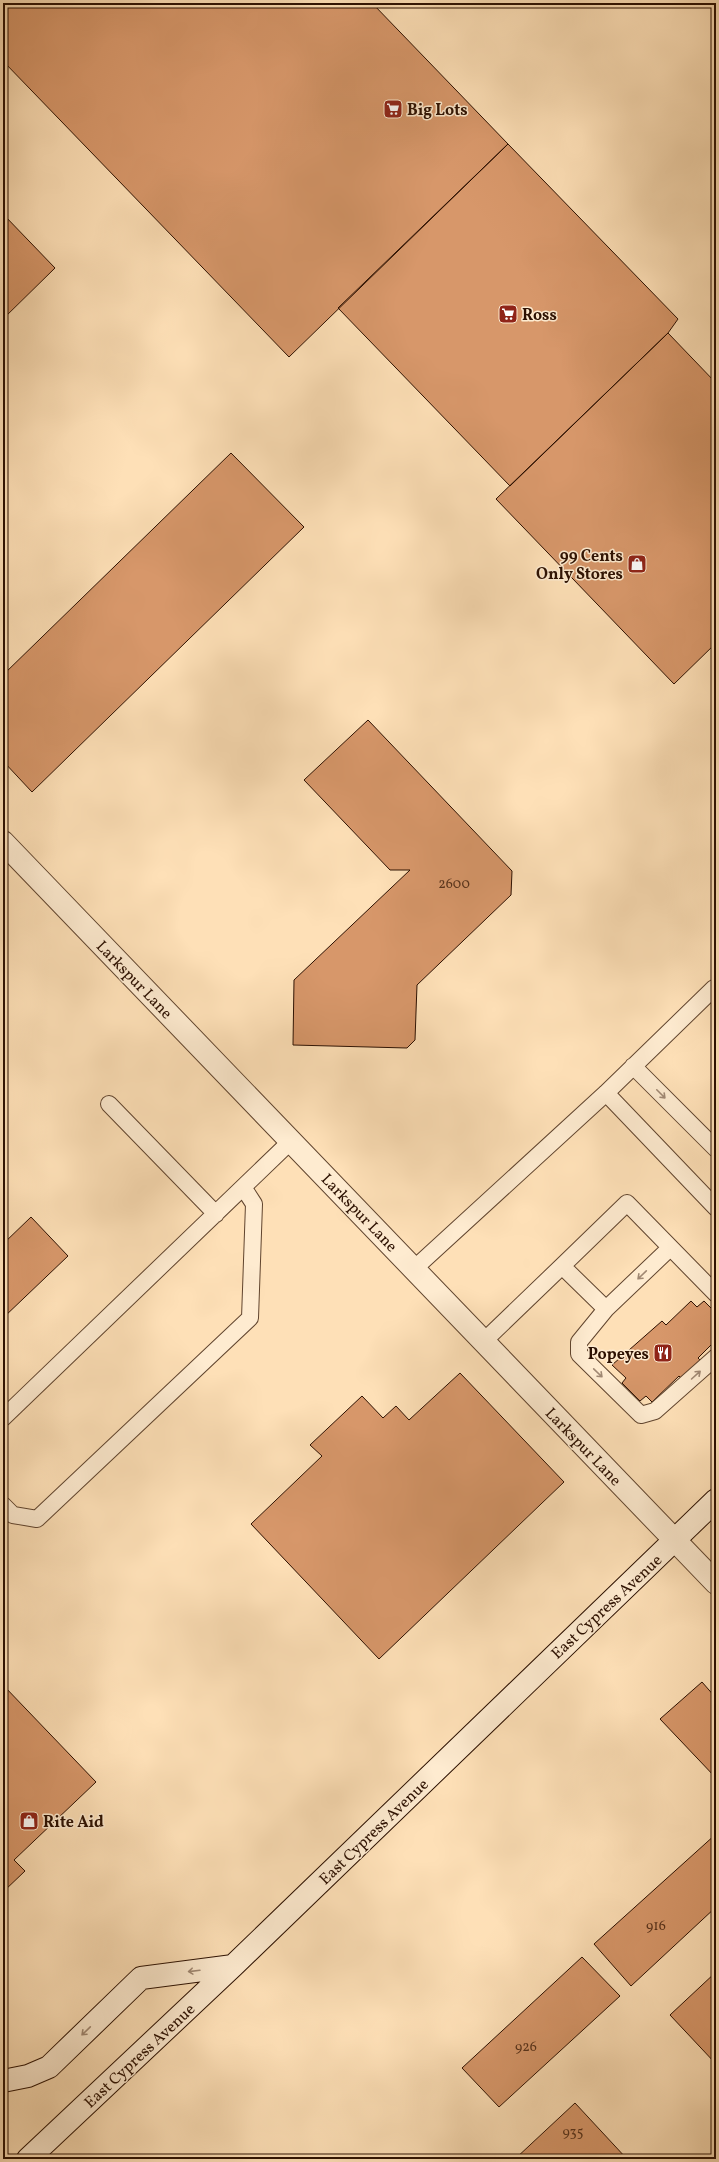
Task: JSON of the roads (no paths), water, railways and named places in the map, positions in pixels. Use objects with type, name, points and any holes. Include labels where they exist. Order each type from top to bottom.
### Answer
[{"type":"main road","name":"Larkspur Lane","points":[[3,842],[415,1268],[483,1342],[676,1540],[716,1584]]},
{"type":"main road","name":"East Cypress Avenue","points":[[28,2159],[232,1966],[716,1500]]},
{"type":"main road","points":[[3,2081],[28,2076],[49,2067],[141,1978],[232,1966]]},
{"type":"lane","points":[[415,1268],[606,1092],[714,988],[716,990]]},
{"type":"lane","points":[[633,1066],[716,1149]]},
{"type":"lane","points":[[606,1092],[716,1208]]},
{"type":"lane","points":[[109,1104],[216,1214]]},
{"type":"lane","points":[[3,1418],[291,1141]]},
{"type":"lane","points":[[3,1505],[14,1515],[37,1519],[250,1318],[254,1204],[244,1187]]},
{"type":"lane","points":[[483,1342],[627,1203],[716,1294]]},
{"type":"lane","points":[[670,1248],[606,1310],[579,1342],[579,1354],[641,1414],[655,1411],[716,1357]]},
{"type":"lane","points":[[562,1266],[606,1310]]},
{"type":"place","name":"Big Lots","points":[[393,109]]},
{"type":"place","name":"Ross","points":[[508,314]]},
{"type":"place","name":"99 Cents Only Stores","points":[[637,564]]},
{"type":"place","name":"Popeyes","points":[[663,1353]]},
{"type":"place","name":"Rite Aid","points":[[29,1821]]}]
